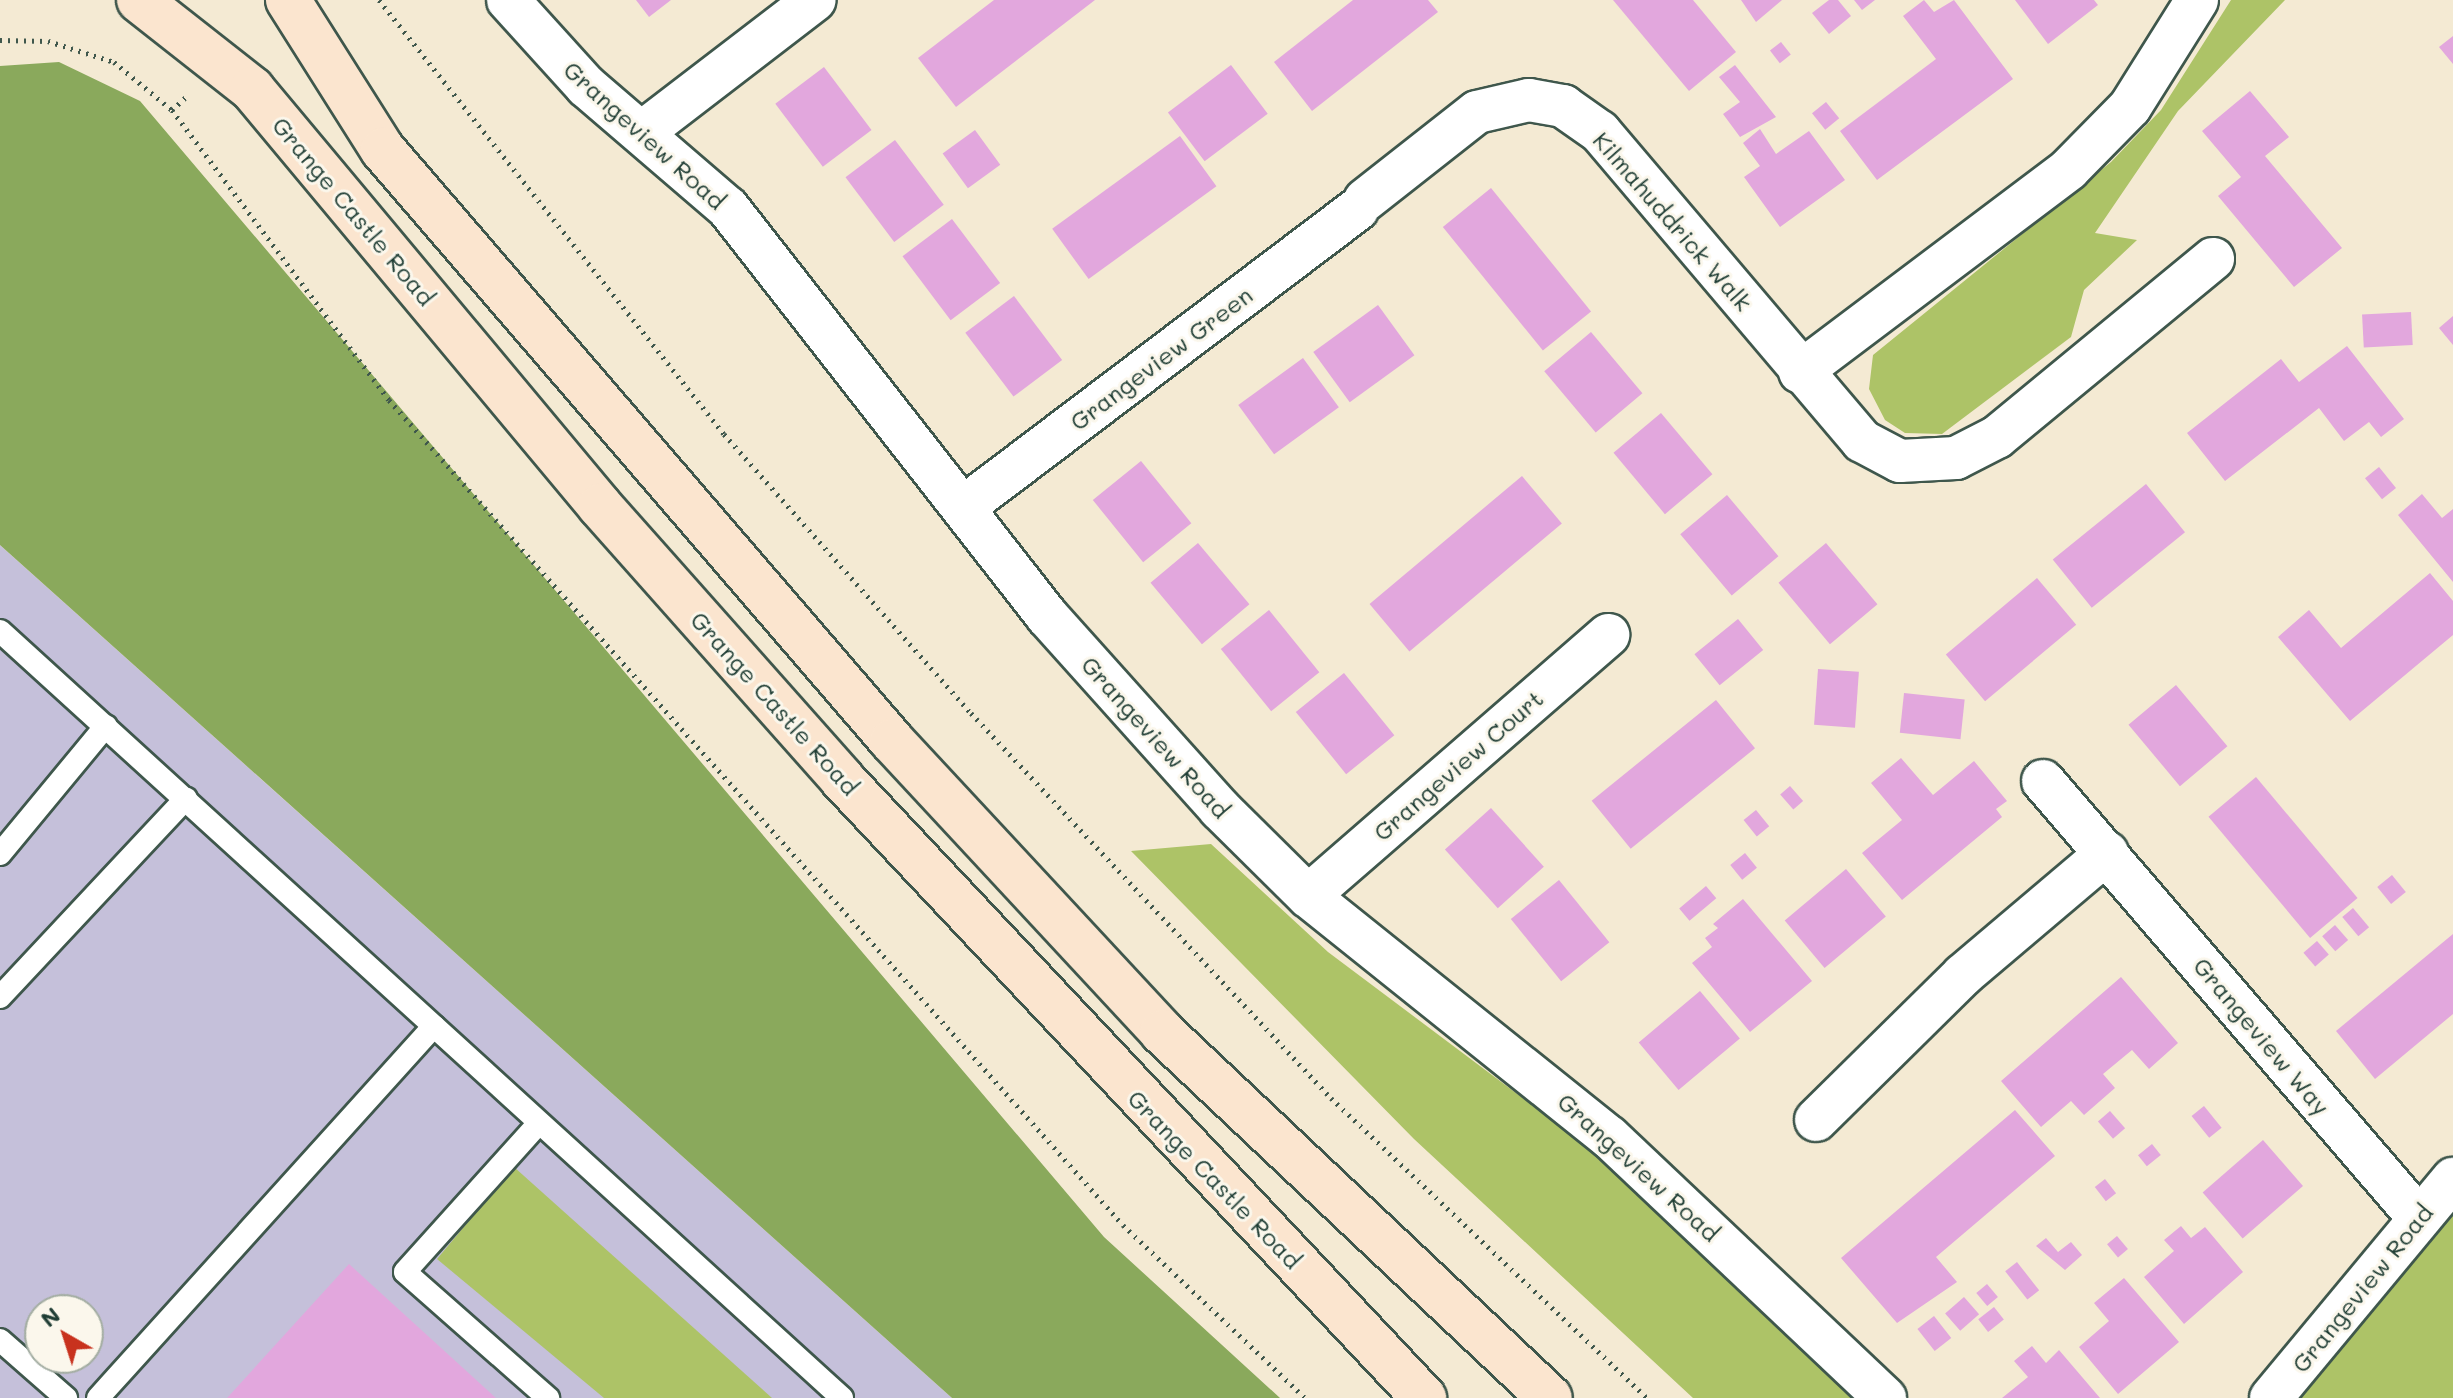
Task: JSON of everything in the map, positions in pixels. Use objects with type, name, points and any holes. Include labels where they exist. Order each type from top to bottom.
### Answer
[{"type":"main road","name":"Grange Castle Road","points":[[139,0],[252,89],[600,506],[842,779],[1424,1398]]},
{"type":"main road","points":[[288,0],[383,150],[892,741],[1162,1032],[1550,1398]]},
{"type":"street","name":"Grangeview Road","points":[[508,0],[586,86],[644,131],[728,208],[1133,716],[1308,896],[1609,1137],[1885,1398]]},
{"type":"street","points":[[644,131],[815,0]]},
{"type":"street","points":[[1800,372],[2069,169],[2130,107],[2197,0]]},
{"type":"street","name":"Kilmahuddrick Walk","points":[[1361,204],[1477,112],[1529,100],[1563,106],[1600,132],[1800,372],[1862,441],[1900,461],[1956,458],[1997,437],[2213,259]]},
{"type":"street","name":"Grangeview Green","points":[[965,506],[1361,204]]},
{"type":"street","name":"Grangeview Court","points":[[1308,896],[1608,635]]},
{"type":"street","name":"Grangeview Way","points":[[2043,781],[2418,1217]]},
{"type":"street","points":[[1816,1120],[1963,975],[2107,853]]},
{"type":"street","name":"Grangeview Road","points":[[2271,1398],[2418,1217],[2453,1179]]},
{"type":"lane","points":[[0,631],[842,1398]]},
{"type":"lane","points":[[0,854],[106,726]]},
{"type":"lane","points":[[0,997],[186,798]]},
{"type":"lane","points":[[98,1398],[434,1026]]},
{"type":"lane","points":[[539,1123],[405,1272],[548,1398]]},
{"type":"lane","points":[[0,1340],[66,1398]]},
{"type":"path","points":[[379,0],[724,434],[971,713],[1331,1098],[1647,1398]]},
{"type":"path","points":[[0,40],[48,41],[114,62],[172,110],[389,400],[1123,1225],[1305,1398]]},
{"type":"path","points":[[172,110],[194,90]]},
{"type":"shaded area","points":[[0,545],[952,1398],[0,1398]]},
{"type":"green space","points":[[2231,0],[2285,0],[2178,111],[2095,233],[2137,240],[2084,290],[2071,337],[1942,434],[1905,433],[1885,420],[1869,389],[1873,355],[2111,162],[2161,110]]},
{"type":"green space","points":[[59,62],[140,101],[1104,1237],[1280,1398],[952,1398],[0,545],[0,66]]},
{"type":"green space","points":[[1211,844],[1328,952],[1588,1147],[1854,1398],[1693,1398],[1414,1139],[1131,851]]},
{"type":"green space","points":[[514,1167],[772,1398],[604,1398],[437,1259]]},
{"type":"green space","points":[[2453,1211],[2453,1398],[2301,1398],[2405,1266]]},
{"type":"building","points":[[636,0],[671,0],[649,17]]},
{"type":"building","points":[[994,0],[1095,0],[956,107],[918,58]]},
{"type":"building","points":[[1353,0],[1428,0],[1438,12],[1312,111],[1274,62]]},
{"type":"building","points":[[1613,0],[1693,0],[1736,52],[1689,91]]},
{"type":"building","points":[[1741,0],[1782,0],[1756,22]]},
{"type":"building","points":[[1829,0],[1838,0],[1851,16],[1829,34],[1812,13]]},
{"type":"building","points":[[1854,0],[1875,0],[1862,10]]},
{"type":"building","points":[[1924,0],[1934,12],[1954,0],[2013,79],[1877,180],[1840,131],[1936,59],[1903,16]]},
{"type":"building","points":[[2015,0],[2094,0],[2098,5],[2048,44]]},
{"type":"building","points":[[2453,36],[2453,64],[2439,47]]},
{"type":"building","points":[[1781,42],[1791,55],[1780,63],[1770,51]]},
{"type":"building","points":[[1231,65],[1268,114],[1205,161],[1168,113]]},
{"type":"building","points":[[1735,65],[1776,117],[1740,137],[1723,114],[1740,102],[1719,77]]},
{"type":"building","points":[[824,67],[872,130],[823,167],[775,104]]},
{"type":"building","points":[[2250,91],[2289,137],[2265,156],[2342,248],[2294,287],[2218,196],[2241,177],[2202,131]]},
{"type":"building","points":[[1826,102],[1839,118],[1825,130],[1812,113]]},
{"type":"building","points":[[1760,129],[1776,154],[1809,131],[1845,180],[1780,227],[1744,177],[1760,166],[1743,143]]},
{"type":"building","points":[[975,130],[1000,165],[968,188],[943,154]]},
{"type":"building","points":[[1180,136],[1216,186],[1089,279],[1052,229]]},
{"type":"building","points":[[895,140],[944,205],[894,242],[845,177]]},
{"type":"building","points":[[1491,188],[1591,312],[1543,351],[1443,227]]},
{"type":"building","points":[[952,219],[1000,283],[951,320],[902,256]]},
{"type":"building","points":[[1014,296],[1062,360],[1013,397],[965,333]]},
{"type":"building","points":[[1378,305],[1414,355],[1350,402],[1313,352]]},
{"type":"building","points":[[2411,312],[2413,345],[2364,348],[2362,315]]},
{"type":"building","points":[[2453,316],[2453,345],[2439,328]]},
{"type":"building","points":[[1591,332],[1642,393],[1596,432],[1544,371]]},
{"type":"building","points":[[2347,346],[2404,419],[2381,437],[2369,422],[2344,441],[2319,408],[2225,481],[2187,433],[2281,359],[2299,382]]},
{"type":"building","points":[[1303,358],[1339,407],[1274,454],[1238,405]]},
{"type":"building","points":[[1661,413],[1712,474],[1665,514],[1614,453]]},
{"type":"building","points":[[1141,461],[1191,523],[1143,562],[1093,500]]},
{"type":"building","points":[[2379,467],[2396,488],[2382,499],[2365,478]]},
{"type":"building","points":[[1522,476],[1562,523],[1409,651],[1370,604]]},
{"type":"building","points":[[2146,484],[2185,532],[2092,608],[2053,560]]},
{"type":"building","points":[[2422,494],[2442,518],[2453,509],[2453,582],[2398,515]]},
{"type":"building","points":[[1727,495],[1778,556],[1732,595],[1680,534]]},
{"type":"building","points":[[1198,543],[1249,604],[1202,644],[1151,583]]},
{"type":"building","points":[[1826,543],[1877,604],[1830,644],[1779,583]]},
{"type":"building","points":[[2430,573],[2453,601],[2453,635],[2350,721],[2278,637],[2309,610],[2341,648]]},
{"type":"building","points":[[2037,578],[2076,625],[1985,701],[1946,654]]},
{"type":"building","points":[[1269,610],[1319,672],[1271,711],[1221,649]]},
{"type":"building","points":[[1738,619],[1763,650],[1720,685],[1694,654]]},
{"type":"building","points":[[1818,669],[1859,672],[1855,728],[1814,725]]},
{"type":"building","points":[[1344,673],[1394,735],[1346,774],[1296,712]]},
{"type":"building","points":[[2176,685],[2227,746],[2180,786],[2129,725]]},
{"type":"building","points":[[1904,693],[1965,699],[1960,739],[1900,733]]},
{"type":"building","points":[[1716,700],[1755,748],[1631,849],[1592,801]]},
{"type":"building","points":[[1901,758],[1933,795],[1974,761],[2007,801],[1996,809],[2002,817],[1902,900],[1862,853],[1902,820],[1871,783]]},
{"type":"building","points":[[2256,777],[2358,898],[2310,938],[2209,817]]},
{"type":"building","points":[[1790,786],[1803,801],[1793,810],[1780,795]]},
{"type":"building","points":[[1491,808],[1544,867],[1498,908],[1445,849]]},
{"type":"building","points":[[1756,810],[1769,826],[1757,836],[1744,820]]},
{"type":"building","points":[[1745,853],[1757,868],[1742,880],[1730,865]]},
{"type":"building","points":[[1846,869],[1886,916],[1825,968],[1785,920]]},
{"type":"building","points":[[2392,875],[2406,892],[2391,904],[2377,887]]},
{"type":"building","points":[[1559,880],[1609,942],[1561,981],[1511,919]]},
{"type":"building","points":[[1706,886],[1716,898],[1689,921],[1679,908]]},
{"type":"building","points":[[1743,899],[1812,981],[1750,1032],[1692,963],[1712,947],[1705,938],[1718,928],[1713,924]]},
{"type":"building","points":[[2353,908],[2369,927],[2358,936],[2342,917]]},
{"type":"building","points":[[2335,925],[2348,940],[2335,951],[2322,936]]},
{"type":"building","points":[[2453,934],[2453,1014],[2375,1079],[2336,1031]]},
{"type":"building","points":[[2317,941],[2329,955],[2315,966],[2303,953]]},
{"type":"building","points":[[2121,977],[2178,1043],[2149,1069],[2132,1050],[2103,1074],[2115,1088],[2084,1115],[2071,1101],[2041,1127],[2001,1081]]},
{"type":"building","points":[[1700,991],[1740,1038],[1679,1090],[1639,1042]]},
{"type":"building","points":[[2204,1106],[2222,1128],[2209,1138],[2192,1116]]},
{"type":"building","points":[[2015,1110],[2055,1156],[1936,1257],[1957,1282],[1897,1323],[1841,1258]]},
{"type":"building","points":[[2110,1111],[2125,1128],[2113,1139],[2098,1121]]},
{"type":"building","points":[[2263,1140],[2303,1186],[2243,1239],[2203,1192]]},
{"type":"building","points":[[2152,1144],[2161,1155],[2147,1166],[2138,1155]]},
{"type":"building","points":[[2105,1179],[2116,1193],[2106,1201],[2095,1187]]},
{"type":"building","points":[[2181,1226],[2191,1238],[2205,1227],[2243,1272],[2184,1324],[2144,1277],[2174,1251],[2164,1240]]},
{"type":"building","points":[[2117,1236],[2128,1249],[2118,1257],[2107,1244]]},
{"type":"building","points":[[2046,1238],[2058,1252],[2071,1242],[2082,1255],[2065,1270],[2036,1246]]},
{"type":"building","points":[[2017,1262],[2039,1290],[2027,1300],[2005,1271]]},
{"type":"building","points":[[349,1264],[496,1398],[227,1398]]},
{"type":"building","points":[[2124,1278],[2179,1342],[2118,1394],[2079,1347],[2109,1321],[2094,1303]]},
{"type":"building","points":[[1987,1284],[1998,1297],[1987,1306],[1976,1293]]},
{"type":"building","points":[[1964,1297],[1979,1314],[1960,1331],[1945,1313]]},
{"type":"building","points":[[1994,1307],[2004,1320],[1988,1332],[1978,1319]]},
{"type":"building","points":[[1934,1316],[1951,1338],[1935,1351],[1917,1329]]},
{"type":"building","points":[[2032,1346],[2046,1363],[2059,1350],[2100,1398],[2002,1398],[2028,1377],[2014,1361]]}]
